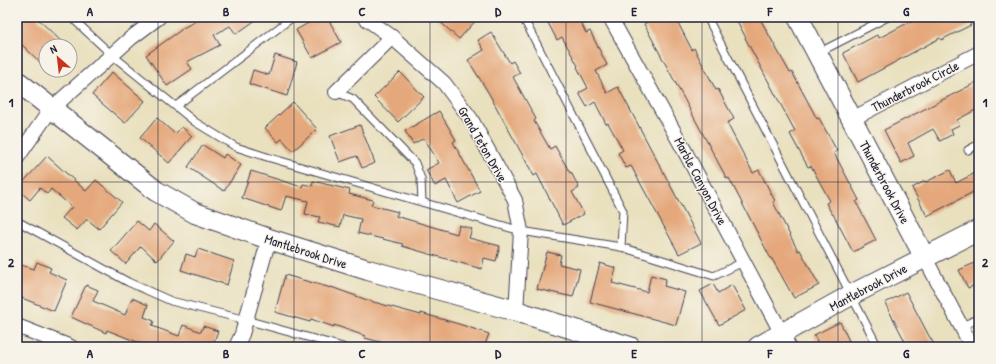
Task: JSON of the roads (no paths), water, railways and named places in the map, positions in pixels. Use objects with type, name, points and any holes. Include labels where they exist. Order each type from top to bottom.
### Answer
[{"type":"street","points":[[17,158],[52,109],[131,38],[159,17]]},
{"type":"street","name":"Grand Teton Drive","points":[[364,17],[392,37],[444,83],[471,119],[515,200],[521,231],[516,311]]},
{"type":"street","name":"Marble Canyon Drive","points":[[610,17],[682,146],[785,341]]},
{"type":"street","name":"Thunderbrook Drive","points":[[798,17],[972,347]]},
{"type":"street","points":[[336,92],[392,37]]},
{"type":"street","name":"Thunderbrook Circle","points":[[852,119],[979,53]]},
{"type":"street","name":"Mantlebrook Drive","points":[[17,81],[156,191],[195,213],[269,239],[368,270],[516,311],[630,347]]},
{"type":"street","name":"Mantlebrook Drive","points":[[758,347],[785,341],[851,295],[979,230]]},
{"type":"street","points":[[236,347],[246,320],[269,239]]},
{"type":"street","points":[[17,326],[71,347]]},
{"type":"lane","points":[[71,17],[112,55],[195,122],[236,147],[521,231],[622,246],[714,276],[743,262]]},
{"type":"lane","points":[[176,106],[293,17]]},
{"type":"lane","points":[[521,17],[526,23],[623,211],[622,246]]},
{"type":"lane","points":[[707,17],[878,347]]},
{"type":"lane","points":[[818,54],[888,17]]},
{"type":"lane","points":[[336,92],[353,99],[414,164],[420,179],[422,202]]},
{"type":"lane","points":[[968,150],[979,144]]},
{"type":"lane","points":[[17,221],[128,282],[171,301],[343,347]]},
{"type":"lane","points":[[961,327],[979,318]]}]
